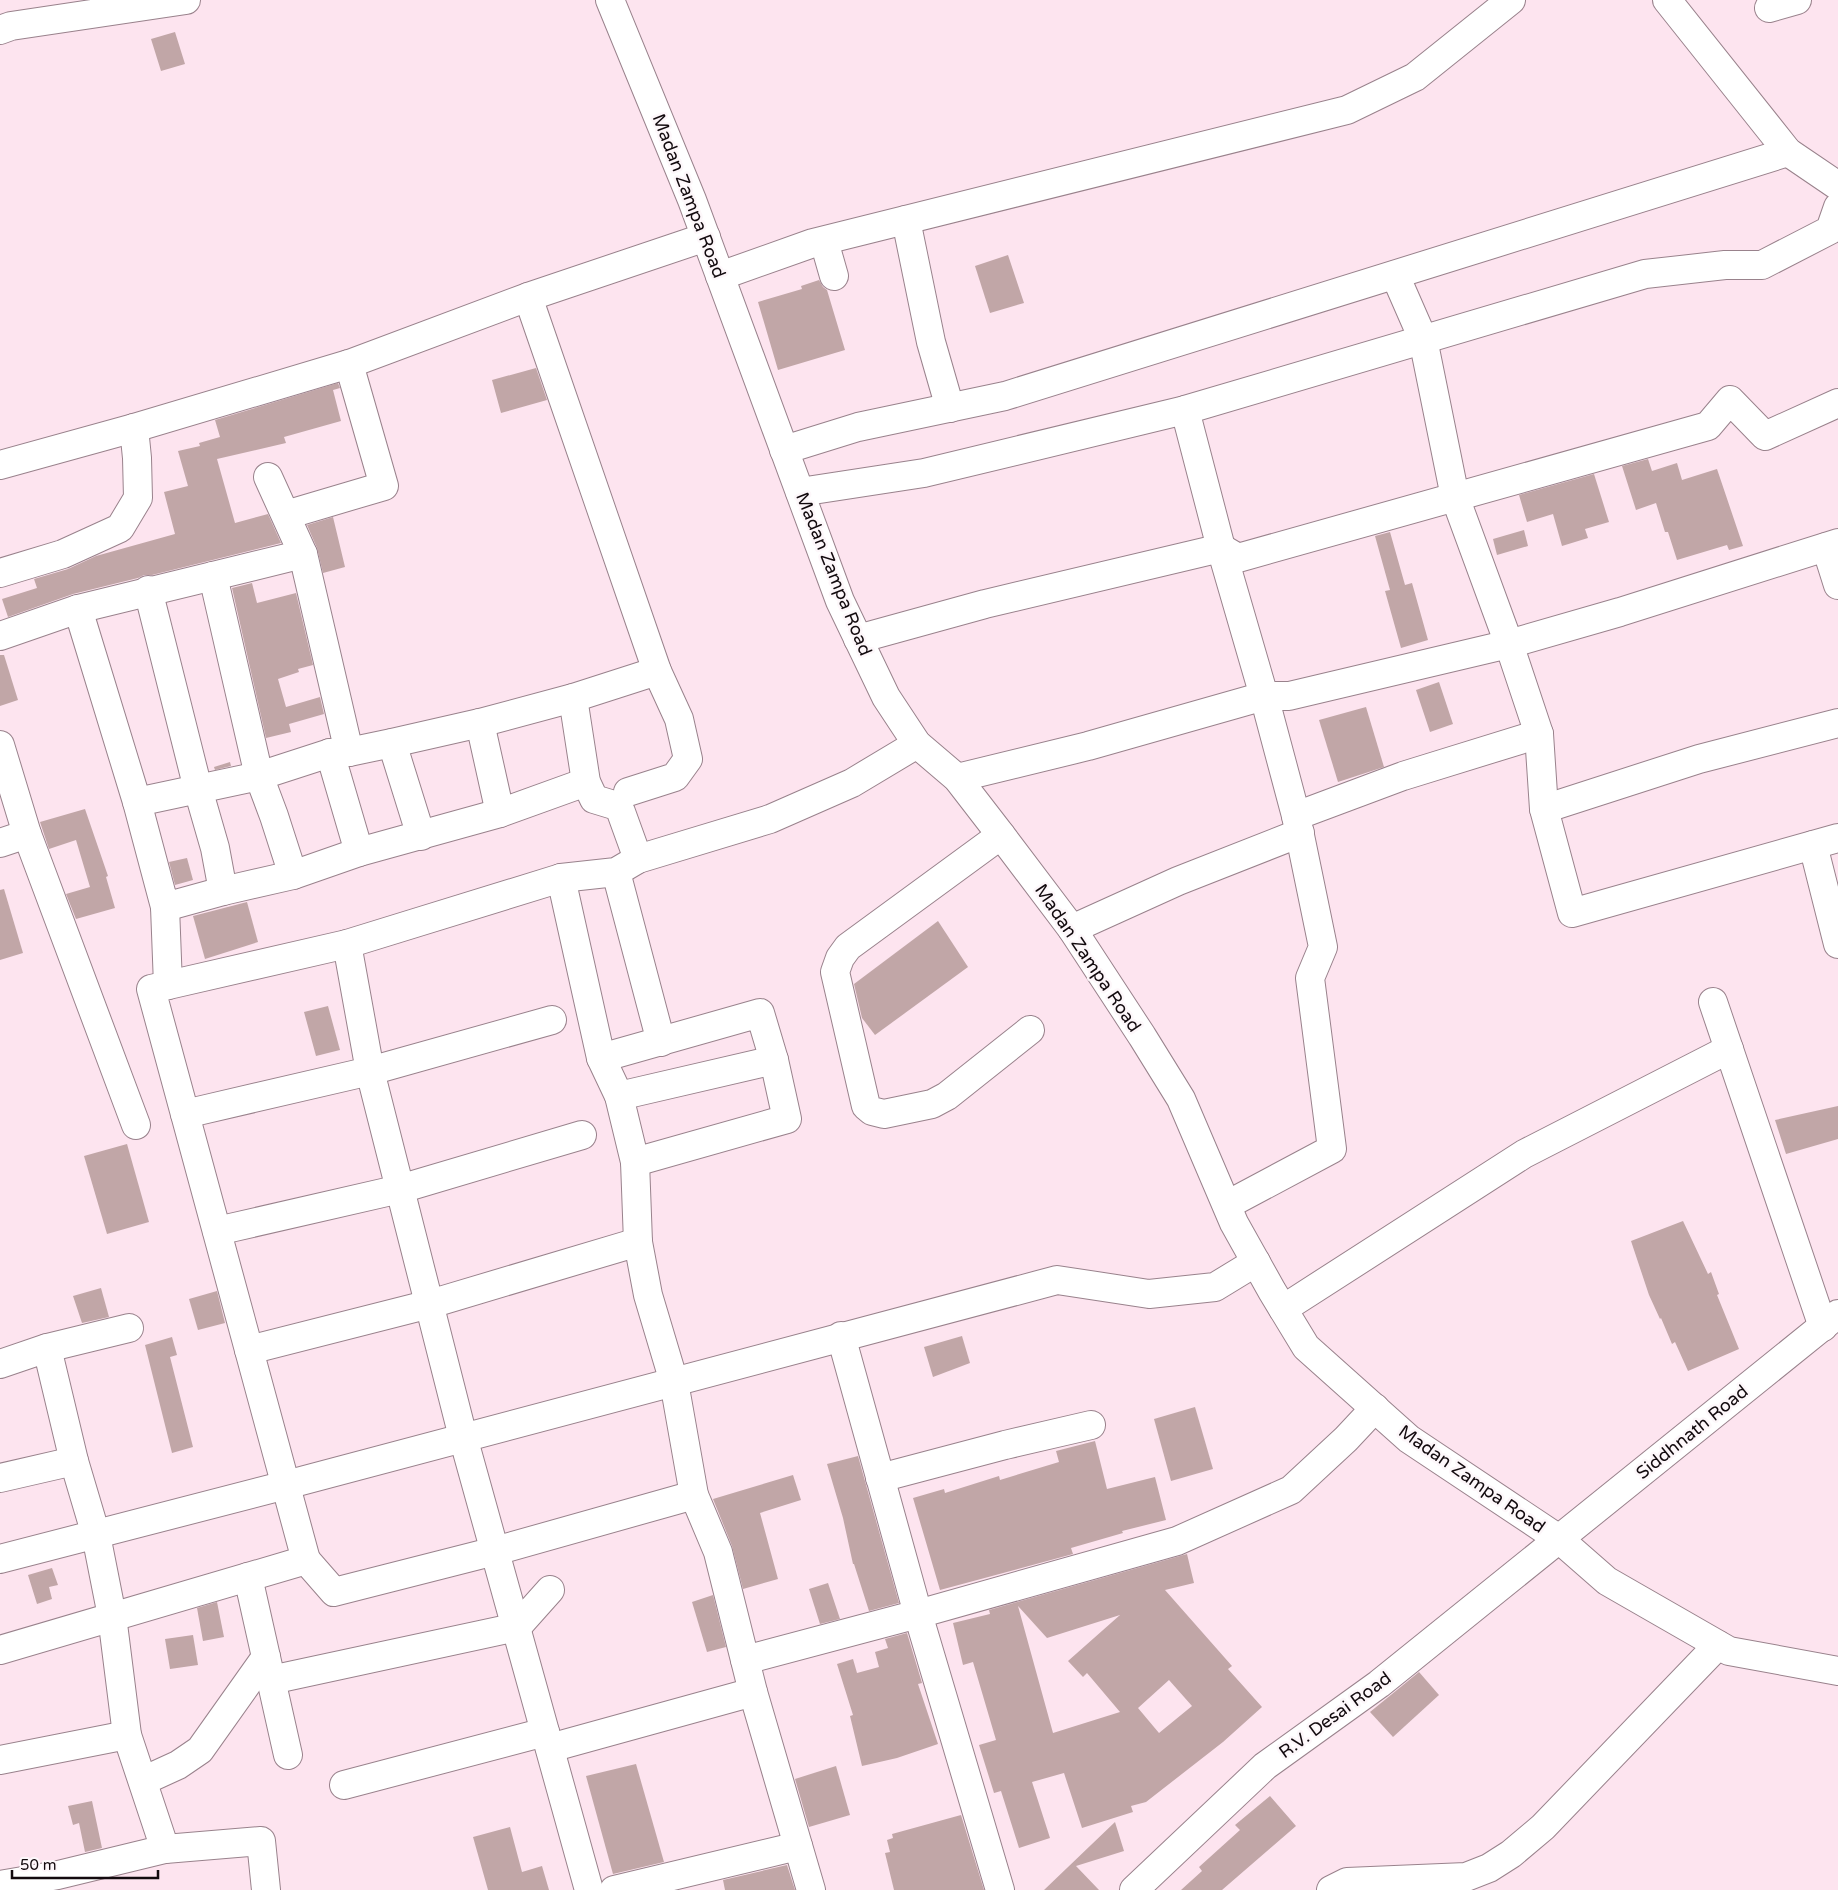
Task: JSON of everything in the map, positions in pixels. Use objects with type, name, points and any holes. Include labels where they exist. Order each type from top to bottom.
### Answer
[{"type":"street","points":[[0,30],[11,26],[186,0]]},
{"type":"street","name":"Madan Zampa Road","points":[[610,0],[692,200],[840,602],[886,697],[917,744],[957,778],[1072,929],[1181,1099],[1234,1223],[1282,1309],[1306,1347],[1410,1440],[1552,1544],[1607,1581],[1729,1651],[1838,1671]]},
{"type":"street","points":[[720,276],[806,245],[1347,110],[1416,77],[1511,0]]},
{"type":"street","points":[[1667,0],[1788,152],[1838,186]]},
{"type":"street","points":[[1770,8],[1797,0]]},
{"type":"street","points":[[784,450],[858,427],[1005,396],[1788,152]]},
{"type":"street","points":[[800,492],[924,473],[1185,410],[1645,274],[1725,265],[1762,265],[1830,230],[1838,206]]},
{"type":"street","points":[[906,220],[931,342],[950,408]]},
{"type":"street","points":[[0,465],[134,428],[349,364],[528,297],[706,237]]},
{"type":"street","points":[[824,241],[834,276]]},
{"type":"street","points":[[1394,275],[1423,339],[1455,496],[1509,644],[1539,734],[1544,809],[1572,913],[1826,841],[1838,944]]},
{"type":"street","points":[[528,297],[657,671],[679,719],[688,759],[675,777],[628,792]]},
{"type":"street","points":[[286,515],[384,486],[349,364]]},
{"type":"street","points":[[858,639],[985,604],[1221,548],[1238,558],[1708,426],[1730,400],[1765,436],[1838,403]]},
{"type":"street","points":[[1185,410],[1221,548],[1264,696],[1298,824],[1323,947],[1310,978],[1332,1149],[1227,1206]]},
{"type":"street","points":[[0,572],[63,554],[120,528],[138,498],[134,428]]},
{"type":"street","points":[[268,477],[303,554],[359,852]]},
{"type":"street","points":[[957,778],[1088,746],[1264,696],[1289,696],[1509,644],[1620,612],[1832,545],[1838,585]]},
{"type":"street","points":[[0,636],[78,609],[148,590],[303,554]]},
{"type":"street","points":[[213,576],[259,776],[293,875]]},
{"type":"street","points":[[148,590],[198,789],[215,848],[223,891]]},
{"type":"street","points":[[78,609],[137,802],[165,907],[168,985]]},
{"type":"street","points":[[137,802],[259,776],[340,752],[392,744],[480,723],[573,698],[657,671]]},
{"type":"street","points":[[573,698],[586,782],[594,799],[617,806],[621,812],[627,866],[661,1042]]},
{"type":"street","points":[[1544,809],[1699,759],[1838,722]]},
{"type":"street","points":[[480,723],[500,813]]},
{"type":"street","points":[[1072,929],[1403,776],[1539,734]]},
{"type":"street","points":[[392,744],[420,836]]},
{"type":"street","points":[[694,1495],[495,1551],[334,1592],[306,1560],[151,989],[347,944],[561,878],[627,866],[770,819],[852,783],[917,744]]},
{"type":"street","points":[[0,745],[27,834],[136,1125]]},
{"type":"street","points":[[165,907],[293,875],[359,852],[500,813],[586,782]]},
{"type":"street","points":[[0,843],[27,834]]},
{"type":"street","points":[[1001,835],[848,947],[840,958],[835,972],[866,1106],[872,1111],[884,1114],[932,1104],[947,1096],[1030,1030]]},
{"type":"street","points":[[561,878],[601,1058],[619,1096],[635,1162],[638,1242],[648,1295],[674,1382],[694,1495],[718,1552],[753,1692],[811,1890]]},
{"type":"street","points":[[347,944],[370,1071],[463,1437],[589,1890]]},
{"type":"street","points":[[1713,1002],[1830,1320]]},
{"type":"street","points":[[601,1058],[760,1013],[774,1060],[787,1119],[635,1162]]},
{"type":"street","points":[[185,1114],[370,1071],[552,1020]]},
{"type":"street","points":[[1282,1309],[1524,1154],[1729,1049]]},
{"type":"street","points":[[619,1096],[774,1060]]},
{"type":"street","points":[[217,1231],[400,1189],[582,1135]]},
{"type":"street","points":[[249,1350],[430,1304],[638,1242]]},
{"type":"street","points":[[0,1559],[1057,1280],[1149,1294],[1215,1287],[1256,1262]]},
{"type":"street","name":"Siddhnath Road","points":[[1552,1544],[1830,1320]]},
{"type":"street","points":[[0,1364],[47,1348],[129,1328]]},
{"type":"street","points":[[841,1336],[918,1614],[1000,1890]]},
{"type":"street","points":[[47,1348],[74,1461],[96,1535],[112,1616],[126,1735],[165,1849]]},
{"type":"street","points":[[745,1660],[1178,1541],[1291,1490],[1346,1439],[1375,1408]]},
{"type":"street","points":[[880,1478],[1005,1445],[1091,1425]]},
{"type":"street","points":[[0,1478],[74,1461]]},
{"type":"street","name":"R.V. Desai Road","points":[[1134,1890],[1265,1766],[1379,1684],[1552,1544]]},
{"type":"street","points":[[0,1650],[306,1560]]},
{"type":"street","points":[[248,1577],[288,1755]]},
{"type":"street","points":[[143,1781],[178,1765],[200,1750],[268,1668],[516,1627],[550,1590]]},
{"type":"street","points":[[1331,1890],[1346,1882],[1466,1877],[1489,1868],[1511,1854],[1543,1827],[1718,1645]]},
{"type":"street","points":[[344,1785],[753,1692]]},
{"type":"street","points":[[0,1760],[126,1735]]},
{"type":"street","points":[[0,1885],[60,1882],[165,1849],[261,1841],[266,1890]]},
{"type":"street","points":[[614,1890],[798,1846]]},
{"type":"building","points":[[175,32],[185,64],[161,71],[151,39]]},
{"type":"building","points":[[1008,255],[1024,303],[990,313],[975,266]]},
{"type":"building","points":[[819,280],[827,290],[845,350],[778,370],[758,302],[802,289],[801,286]]},
{"type":"building","points":[[536,368],[547,400],[501,413],[492,380]]},
{"type":"building","points":[[338,383],[340,388],[333,390],[341,421],[284,437],[286,443],[217,459],[235,523],[268,514],[281,543],[152,575],[144,575],[73,594],[8,617],[2,599],[37,588],[34,579],[68,569],[96,556],[175,534],[164,492],[188,486],[178,451],[200,446],[199,443],[220,437],[215,420]]},
{"type":"building","points":[[1648,459],[1652,471],[1677,463],[1682,480],[1717,469],[1743,546],[1729,550],[1727,545],[1677,560],[1668,532],[1665,532],[1656,503],[1636,510],[1622,466]]},
{"type":"building","points":[[1594,474],[1609,522],[1585,529],[1588,538],[1562,546],[1553,514],[1527,522],[1519,495]]},
{"type":"building","points":[[333,517],[345,567],[323,573],[317,548],[307,525]]},
{"type":"building","points":[[1524,530],[1528,546],[1497,555],[1493,539]]},
{"type":"building","points":[[1390,532],[1405,585],[1412,583],[1428,640],[1401,648],[1385,591],[1390,590],[1375,536]]},
{"type":"building","points":[[252,583],[257,603],[296,593],[313,665],[298,669],[299,672],[278,679],[286,707],[320,697],[324,714],[289,724],[291,732],[266,738],[232,588]]},
{"type":"building","points":[[0,655],[4,655],[18,700],[0,706]]},
{"type":"building","points":[[1439,682],[1453,724],[1430,732],[1416,690]]},
{"type":"building","points":[[1366,707],[1384,767],[1338,782],[1319,720]]},
{"type":"building","points":[[230,762],[231,766],[215,770],[214,767]]},
{"type":"building","points":[[85,809],[108,876],[106,877],[115,908],[76,919],[66,894],[90,887],[76,840],[49,849],[40,822]]},
{"type":"building","points":[[187,858],[193,880],[175,885],[169,862]]},
{"type":"building","points":[[4,889],[23,953],[0,960],[0,890]]},
{"type":"building","points":[[247,902],[258,942],[205,959],[193,916]]},
{"type":"building","points":[[938,921],[968,967],[875,1035],[862,1018],[854,984]]},
{"type":"building","points":[[328,1006],[340,1050],[316,1056],[304,1012]]},
{"type":"building","points":[[1838,1106],[1838,1139],[1786,1154],[1775,1120]]},
{"type":"building","points":[[127,1144],[149,1222],[107,1234],[84,1156]]},
{"type":"building","points":[[1683,1221],[1708,1274],[1711,1272],[1719,1294],[1717,1295],[1739,1349],[1688,1371],[1675,1342],[1672,1344],[1649,1295],[1631,1241]]},
{"type":"building","points":[[101,1288],[109,1317],[82,1323],[73,1296]]},
{"type":"building","points":[[217,1291],[225,1323],[198,1330],[189,1299]]},
{"type":"building","points":[[962,1336],[970,1363],[933,1377],[924,1347]]},
{"type":"building","points":[[172,1337],[177,1355],[170,1357],[193,1447],[172,1453],[145,1345]]},
{"type":"building","points":[[1195,1407],[1213,1469],[1171,1481],[1154,1419]]},
{"type":"building","points":[[1095,1441],[1107,1489],[1155,1477],[1166,1520],[1122,1531],[1123,1533],[1071,1548],[1073,1554],[940,1590],[913,1498],[944,1489],[945,1493],[999,1476],[1000,1480],[1059,1462],[1056,1451]]},
{"type":"building","points":[[858,1456],[899,1603],[869,1611],[853,1564],[843,1518],[827,1464]]},
{"type":"building","points":[[793,1475],[801,1500],[760,1513],[778,1579],[743,1589],[732,1546],[713,1499]]},
{"type":"building","points":[[1187,1554],[1194,1583],[1165,1590],[1232,1666],[1228,1669],[1262,1707],[1223,1742],[1146,1802],[1131,1806],[1133,1812],[1082,1828],[1064,1773],[1032,1782],[1050,1838],[1019,1848],[1001,1791],[994,1793],[979,1745],[996,1740],[973,1662],[963,1665],[953,1623],[990,1614],[989,1610]],"holes":[[[1018,1606],[1047,1638],[1120,1615],[1068,1661],[1083,1677],[1087,1673],[1120,1712],[1053,1733]],[[1169,1680],[1192,1706],[1159,1733],[1138,1708]]]},
{"type":"building","points":[[52,1568],[58,1585],[49,1587],[52,1599],[37,1604],[28,1575]]},
{"type":"building","points":[[828,1583],[840,1619],[820,1624],[809,1589]]},
{"type":"building","points":[[713,1595],[726,1647],[707,1652],[692,1602]]},
{"type":"building","points":[[217,1602],[224,1637],[203,1641],[197,1608]]},
{"type":"building","points":[[907,1633],[922,1683],[918,1684],[938,1744],[897,1758],[862,1766],[850,1716],[853,1715],[837,1664],[853,1659],[857,1673],[879,1667],[875,1652],[888,1648],[885,1639]]},
{"type":"building","points":[[193,1635],[198,1665],[170,1669],[165,1639]]},
{"type":"building","points":[[1419,1672],[1439,1695],[1393,1737],[1370,1712]]},
{"type":"building","points":[[636,1764],[664,1862],[613,1874],[586,1776]]},
{"type":"building","points":[[836,1766],[850,1815],[809,1827],[795,1779]]},
{"type":"building","points":[[1270,1796],[1296,1826],[1222,1890],[1181,1890],[1202,1871],[1199,1867],[1240,1830],[1235,1825]]},
{"type":"building","points":[[92,1801],[102,1848],[85,1852],[79,1823],[73,1825],[68,1806]]},
{"type":"building","points":[[961,1815],[984,1890],[894,1890],[885,1853],[890,1852],[887,1840],[893,1838],[892,1834]]},
{"type":"building","points":[[1115,1822],[1124,1851],[1076,1866],[1099,1890],[1044,1890]]},
{"type":"building","points":[[510,1827],[522,1872],[542,1866],[549,1890],[488,1890],[473,1837]]},
{"type":"building","points":[[787,1865],[795,1890],[725,1890],[723,1880]]}]
